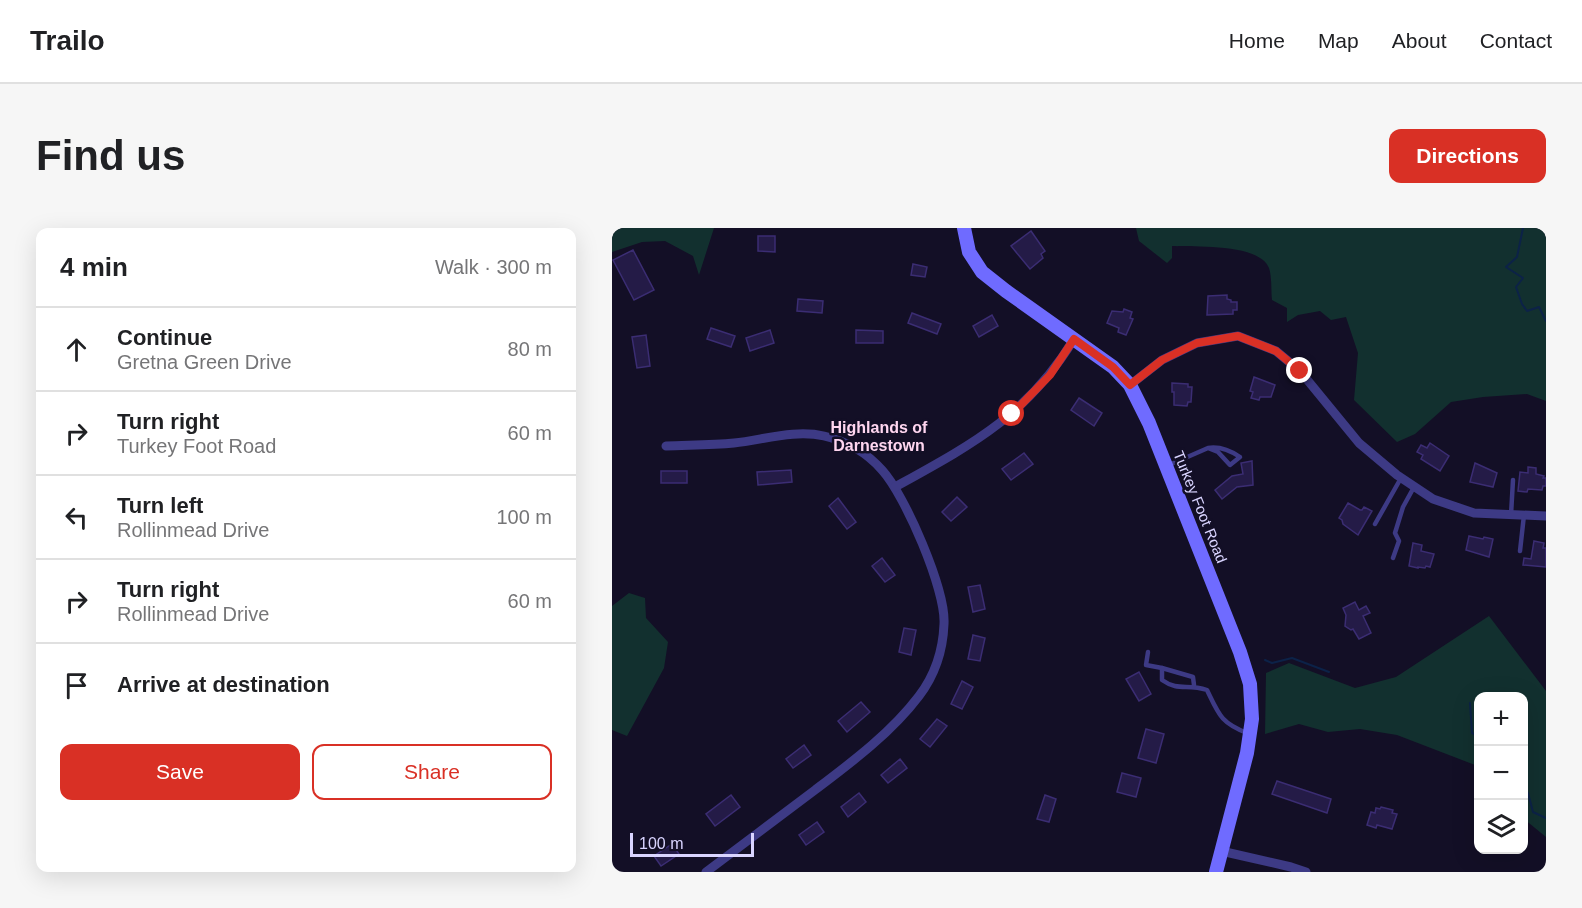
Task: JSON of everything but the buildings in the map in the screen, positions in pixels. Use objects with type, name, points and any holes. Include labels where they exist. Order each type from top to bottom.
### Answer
[{"type":"street","name":"Turkey Foot Road","points":[[964,228],[969,252],[982,272],[1113,367],[1130,385],[1149,423],[1240,652],[1253,701],[1250,734],[1216,872]]},
{"type":"street","points":[[1130,385],[1162,360],[1197,343],[1238,336],[1276,351],[1300,371],[1359,443],[1401,478],[1433,499],[1474,513],[1546,516]]},
{"type":"street","points":[[895,488],[966,448],[1005,421],[1050,375],[1074,339]]},
{"type":"street","points":[[666,446],[733,443],[791,435],[824,436],[850,445],[882,470],[895,488],[937,581],[945,622],[937,664],[920,695],[879,740],[706,872]]},
{"type":"street","points":[[1221,851],[1306,872]]},
{"type":"lane","points":[[1166,466],[1209,448],[1215,447],[1231,451],[1240,457],[1230,465],[1218,452],[1209,448]]},
{"type":"lane","points":[[1375,524],[1401,478]]},
{"type":"lane","points":[[1511,515],[1513,480]]},
{"type":"lane","points":[[1393,558],[1399,541],[1395,533],[1403,507],[1414,487]]},
{"type":"lane","points":[[1520,551],[1524,515]]},
{"type":"lane","points":[[1148,652],[1146,665],[1193,677],[1194,685]]},
{"type":"lane","points":[[1161,668],[1162,680],[1173,688],[1194,685],[1207,690],[1216,709],[1229,726],[1250,734]]},
{"type":"green space","points":[[612,228],[714,228],[699,275],[693,256],[665,241],[642,242],[612,252]]},
{"type":"green space","points":[[1136,228],[1546,228],[1546,401],[1527,394],[1451,402],[1415,434],[1397,442],[1354,400],[1358,353],[1346,317],[1331,320],[1320,311],[1298,315],[1287,322],[1287,308],[1272,300],[1270,272],[1263,260],[1240,250],[1172,246],[1172,258],[1167,263],[1139,241]]},
{"type":"green space","points":[[629,593],[645,598],[646,618],[668,642],[664,668],[627,736],[612,730],[612,606]]},
{"type":"green space","points":[[1489,616],[1546,691],[1546,837],[1528,822],[1528,692],[1474,692],[1474,765],[1397,735],[1360,729],[1328,732],[1299,724],[1265,734],[1266,673],[1289,663],[1355,688],[1396,677]]},
{"type":"waterway","points":[[1523,228],[1517,257],[1506,267],[1523,278],[1516,287],[1527,311],[1539,307],[1546,321]]},
{"type":"waterway","points":[[1265,660],[1272,663],[1292,658],[1329,672]]},
{"type":"waterway","points":[[1470,703],[1472,733],[1474,734]]},
{"type":"waterway","points":[[1528,793],[1533,812],[1546,818]]},
{"type":"district","name":"Highlands of Darnestown","points":[[879,436]]},
{"type":"route","points":[[1012,414],[1050,375],[1074,339],[1113,367],[1130,385],[1162,360],[1197,343],[1238,336],[1276,351],[1300,371]]}]
